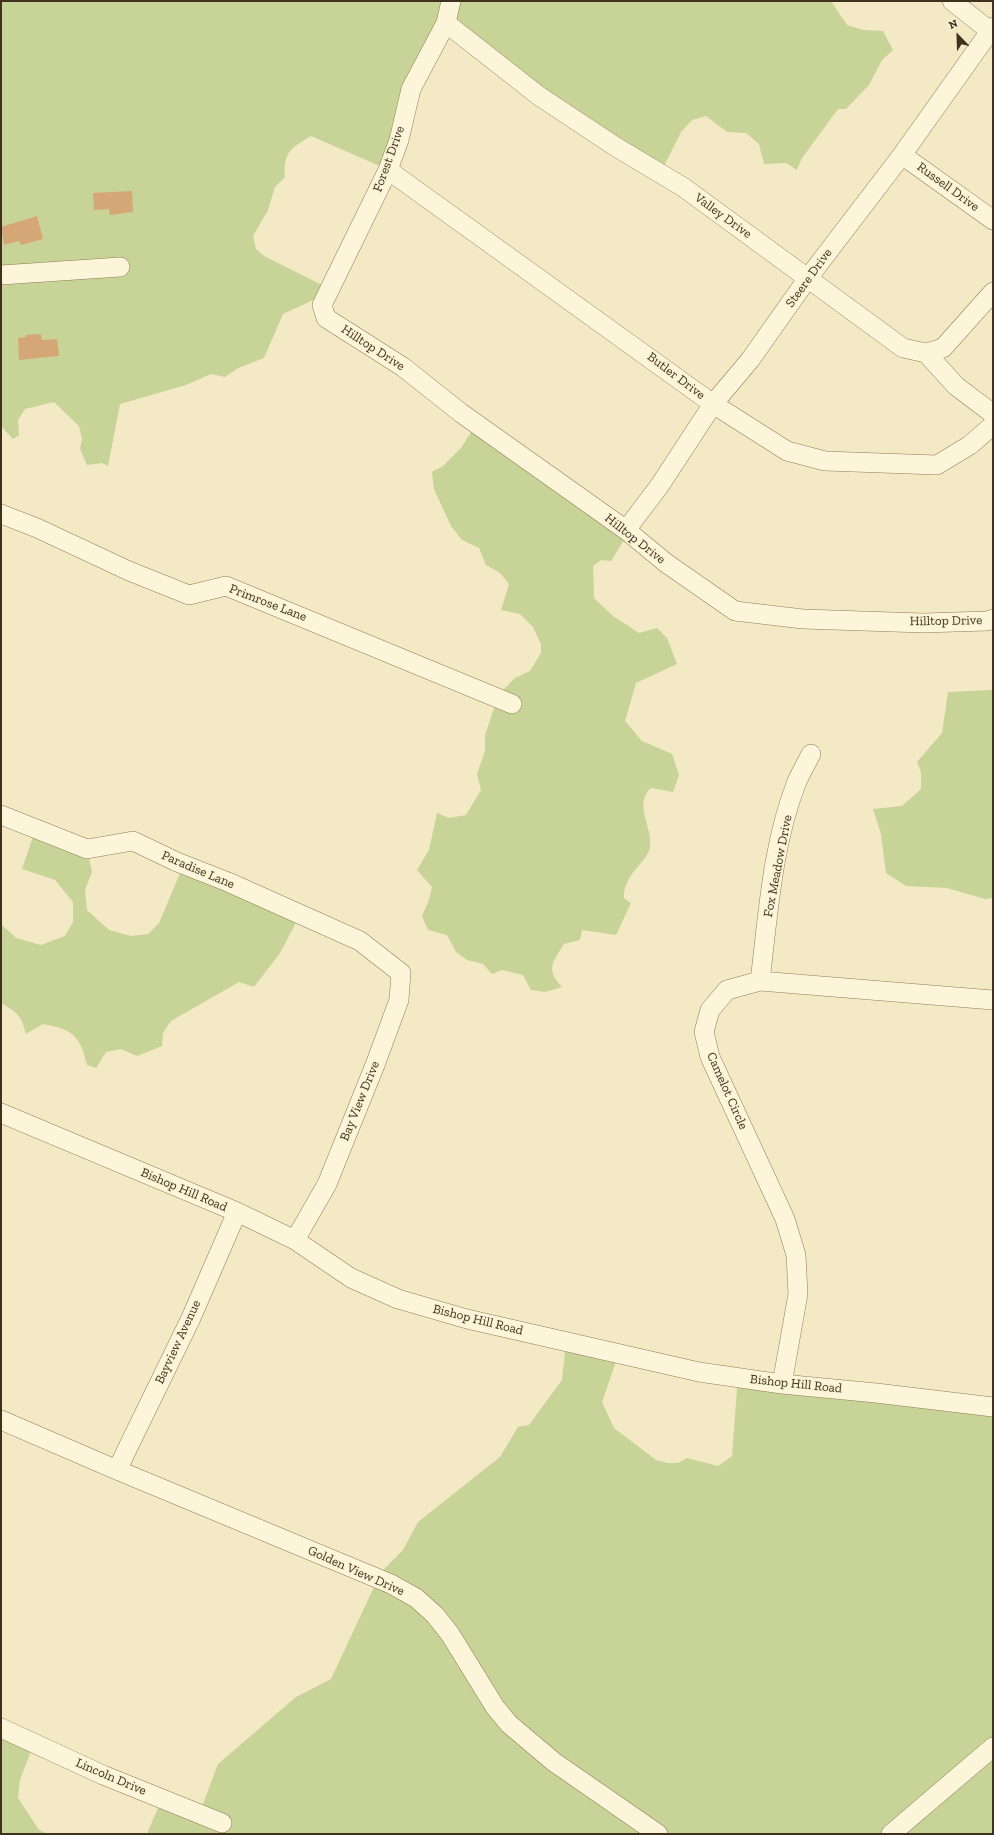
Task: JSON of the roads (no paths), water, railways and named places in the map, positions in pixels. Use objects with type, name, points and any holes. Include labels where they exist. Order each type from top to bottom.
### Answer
[{"type":"street","name":"Forest Drive","points":[[325,314],[322,306],[388,170],[399,140],[411,89],[446,23],[451,1]]},
{"type":"street","points":[[952,1],[992,29]]},
{"type":"street","name":"Valley Drive","points":[[446,23],[539,96],[616,148],[683,187],[904,348],[926,353]]},
{"type":"street","name":"Steere Drive","points":[[626,530],[660,486],[713,404],[750,360],[808,278],[902,154],[992,29]]},
{"type":"street","name":"Russell Drive","points":[[902,154],[993,220]]},
{"type":"street","name":"Butler Drive","points":[[388,170],[713,404],[787,451],[825,461],[937,465],[970,445],[993,425]]},
{"type":"street","points":[[1,275],[120,267]]},
{"type":"street","points":[[993,292],[943,348],[926,353],[956,386],[993,414]]},
{"type":"street","name":"Hilltop Drive","points":[[325,314],[326,318],[403,367],[460,413],[626,530],[666,563],[735,612],[803,619],[908,622],[987,621],[993,619]]},
{"type":"street","name":"Primrose Lane","points":[[1,514],[37,528],[129,571],[189,595],[226,586],[512,704]]},
{"type":"street","name":"Fox Meadow Drive","points":[[760,981],[770,894],[784,822],[796,783],[811,754]]},
{"type":"street","name":"Paradise Lane","points":[[1,815],[87,849],[133,841],[177,862],[228,882],[360,941],[386,962]]},
{"type":"street","name":"Bay View Drive","points":[[295,1240],[327,1184],[375,1065],[399,1000],[401,973],[386,962]]},
{"type":"street","name":"Camelot Circle","points":[[782,1384],[798,1294],[796,1255],[785,1219],[710,1057],[704,1032],[710,1010],[728,990],[760,981],[993,1000]]},
{"type":"street","name":"Bishop Hill Road","points":[[1,1113],[237,1212],[295,1240],[351,1278],[398,1299],[466,1319],[649,1362],[699,1372],[782,1384],[876,1393],[993,1407]]},
{"type":"street","name":"Bayview Avenue","points":[[117,1470],[191,1318],[237,1212]]},
{"type":"street","name":"Golden View Drive","points":[[1,1420],[391,1584],[416,1598],[435,1615],[450,1634],[495,1707],[509,1724],[554,1762],[658,1834]]},
{"type":"street","name":"Lincoln Drive","points":[[1,1728],[103,1775],[222,1823]]},
{"type":"street","points":[[890,1834],[993,1747]]}]
